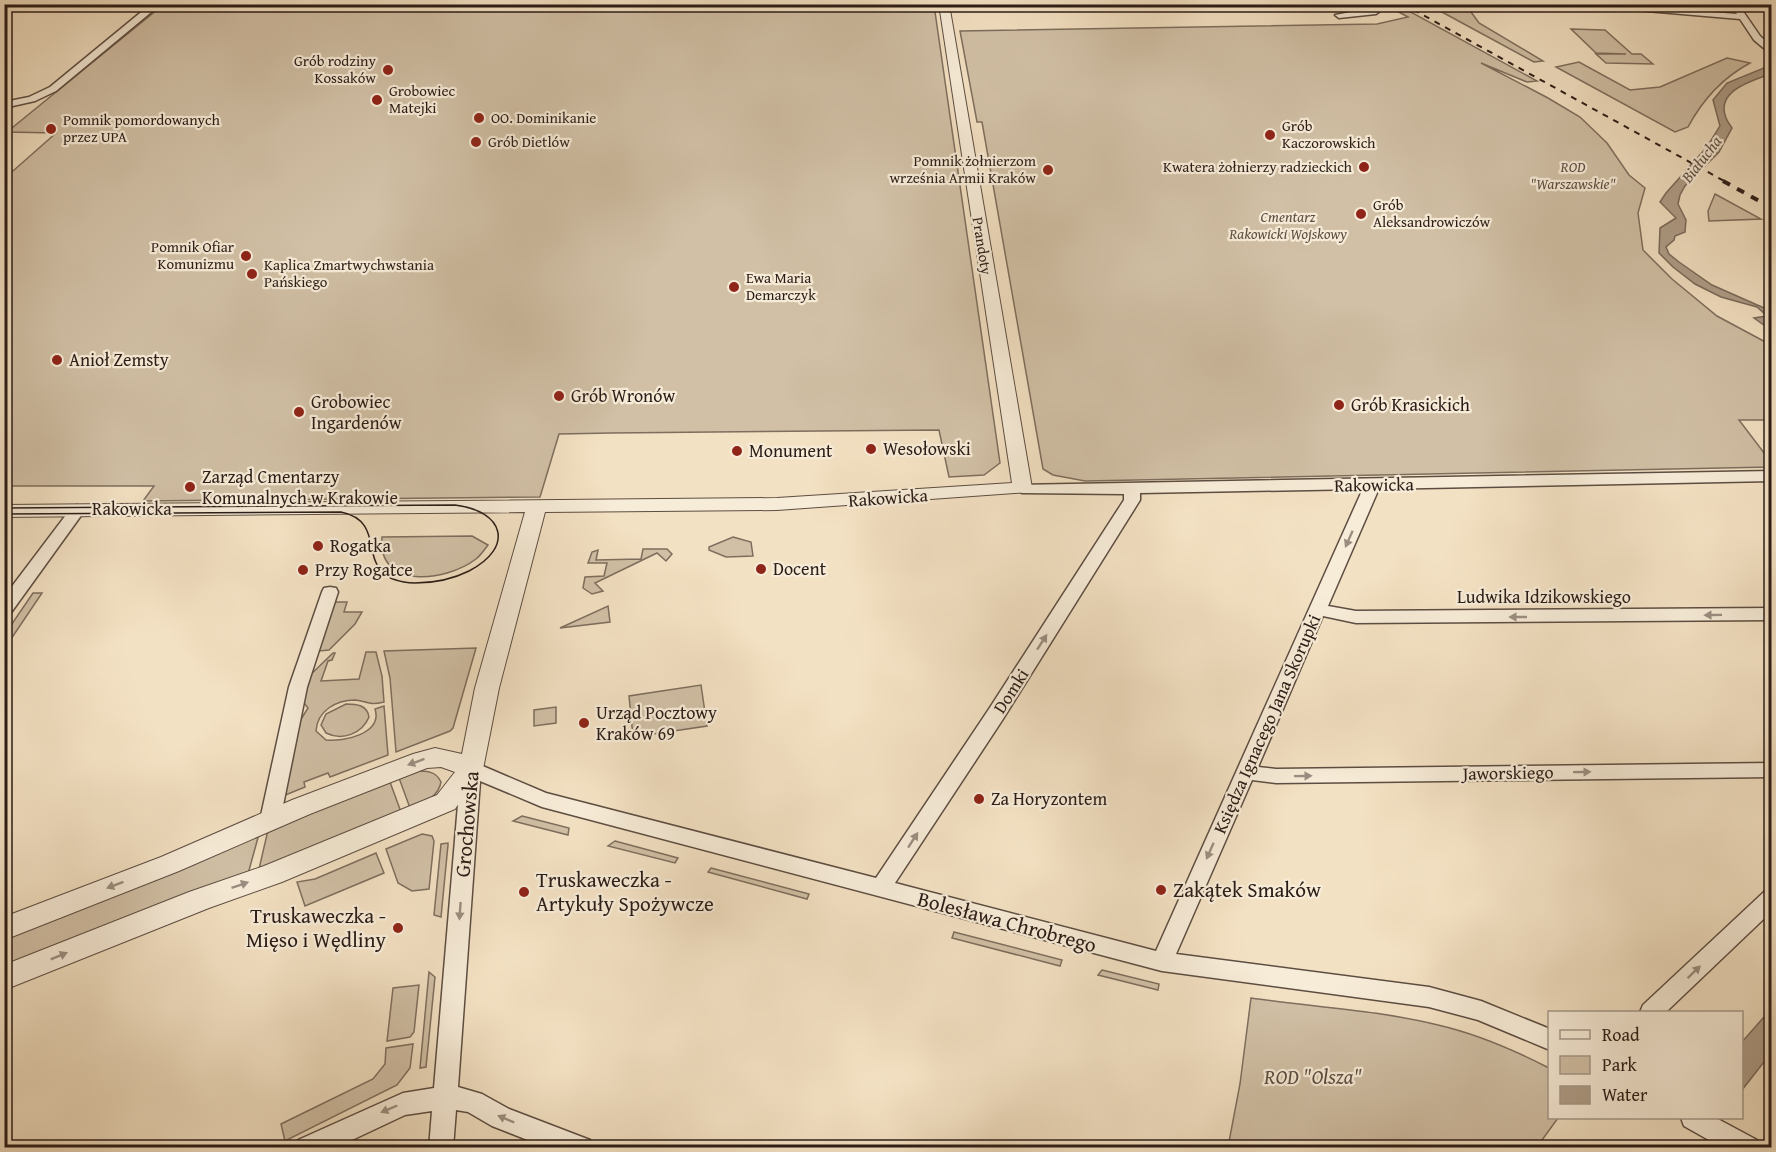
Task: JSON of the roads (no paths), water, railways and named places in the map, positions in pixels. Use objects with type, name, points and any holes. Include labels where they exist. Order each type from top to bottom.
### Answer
[{"type":"street","points":[[4,105],[25,101],[45,93],[157,4]]},
{"type":"street","name":"Prandoty","points":[[944,4],[1022,488]]},
{"type":"street","points":[[1316,6],[1353,4]]},
{"type":"street","points":[[1316,6],[1342,21],[1354,23],[1385,17],[1364,4]]},
{"type":"street","points":[[1569,4],[1742,17]]},
{"type":"street","points":[[1734,4],[1772,52]]},
{"type":"street","points":[[1339,15],[1376,11]]},
{"type":"street","name":"Rakowicka","points":[[4,511],[536,508],[813,503],[1022,488],[1132,489],[1772,476]]},
{"type":"street","name":"Księdza Ignacego Jana Skorupki","points":[[1161,962],[1368,493],[1367,485]]},
{"type":"street","name":"Domki","points":[[880,889],[1071,597],[1132,500],[1132,489]]},
{"type":"street","name":"Grochowska","points":[[441,1148],[471,769],[487,688],[536,508]]},
{"type":"street","points":[[4,609],[77,510]]},
{"type":"street","points":[[270,820],[298,687],[330,592]]},
{"type":"street","name":"Ludwika Idzikowskiego","points":[[1317,609],[1356,617],[1772,614]]},
{"type":"street","points":[[4,928],[170,864],[270,820],[432,756],[446,757],[471,769],[446,802],[432,810],[4,978]]},
{"type":"street","name":"Bolesława Chrobrego","points":[[471,769],[543,799],[1161,962],[1429,997],[1481,1011],[1548,1039]]},
{"type":"street","name":"Jaworskiego","points":[[1246,770],[1276,777],[1772,770]]},
{"type":"street","points":[[1652,1011],[1772,897]]},
{"type":"street","points":[[307,1148],[393,1107],[446,1097],[473,1102],[501,1118],[581,1148]]},
{"type":"street","points":[[1695,1119],[1748,1148]]},
{"type":"water","name":"Białucha","points":[[1771,65],[1771,74],[1741,86],[1727,99],[1724,107],[1725,117],[1732,128],[1719,152],[1685,186],[1680,195],[1678,204],[1686,220],[1685,232],[1675,236],[1666,247],[1669,254],[1712,285],[1771,311],[1771,330],[1754,318],[1767,316],[1757,307],[1721,297],[1695,284],[1659,253],[1660,228],[1676,218],[1660,202],[1707,147],[1720,126],[1713,100],[1727,83]]},
{"type":"water","points":[[1771,1009],[1771,1053],[1743,1089],[1743,1041]]},
{"type":"tram line","points":[[4,508],[455,505],[484,514],[493,522],[498,531],[498,541],[484,562],[469,571],[443,580],[415,583],[394,580],[382,572],[376,562],[365,527],[357,518],[341,512],[4,514]]},
{"type":"railway","points":[[1403,4],[1726,182]]},
{"type":"railway","points":[[1723,181],[1772,208]]},
{"type":"place","name":"Grób rodziny Kossaków","points":[[388,70]]},
{"type":"place","name":"Grobowiec Matejki","points":[[377,100]]},
{"type":"place","name":"OO. Dominikanie","points":[[479,118]]},
{"type":"place","name":"Pomnik pomordowanych przez UPA","points":[[51,129]]},
{"type":"place","name":"Grób Kaczorowskich","points":[[1270,135]]},
{"type":"place","name":"Grób Dietlów","points":[[476,142]]},
{"type":"place","name":"Kwatera żołnierzy radzieckich","points":[[1364,167]]},
{"type":"place","name":"Pomnik żołnierzom września Armii Kraków","points":[[1048,170]]},
{"type":"place","name":"Grób Aleksandrowiczów","points":[[1361,214]]},
{"type":"place","name":"Pomnik Ofiar Komunizmu","points":[[246,256]]},
{"type":"place","name":"Kaplica Zmartwychwstania Pańskiego","points":[[252,274]]},
{"type":"place","name":"Ewa Maria Demarczyk","points":[[734,287]]},
{"type":"place","name":"Anioł Zemsty","points":[[57,360]]},
{"type":"place","name":"Grób Wronów","points":[[559,396]]},
{"type":"place","name":"Grób Krasickich","points":[[1339,405]]},
{"type":"place","name":"Grobowiec Ingardenów","points":[[299,412]]},
{"type":"place","name":"Wesołowski","points":[[871,449]]},
{"type":"place","name":"Monument","points":[[737,451]]},
{"type":"place","name":"Zarząd Cmentarzy Komunalnych w Krakowie","points":[[190,487]]},
{"type":"place","name":"Rogatka","points":[[318,546]]},
{"type":"place","name":"Docent","points":[[761,569]]},
{"type":"place","name":"Przy Rogatce","points":[[303,570]]},
{"type":"place","name":"Urząd Pocztowy Kraków 69","points":[[584,723]]},
{"type":"place","name":"Za Horyzontem","points":[[979,799]]},
{"type":"place","name":"Zakątek Smaków","points":[[1161,890]]},
{"type":"place","name":"Truskaweczka - Artykuły Spożywcze","points":[[524,892]]},
{"type":"place","name":"Truskaweczka - Mięso i Wędliny","points":[[398,928]]},
{"type":"park label","name":"ROD \"Warszawskie\"","points":[[1573,176]]},
{"type":"park label","name":"Cmentarz Rakowicki Wojskowy","points":[[1288,226]]},
{"type":"park label","name":"ROD \"Olsza\"","points":[[1313,1077]]}]
